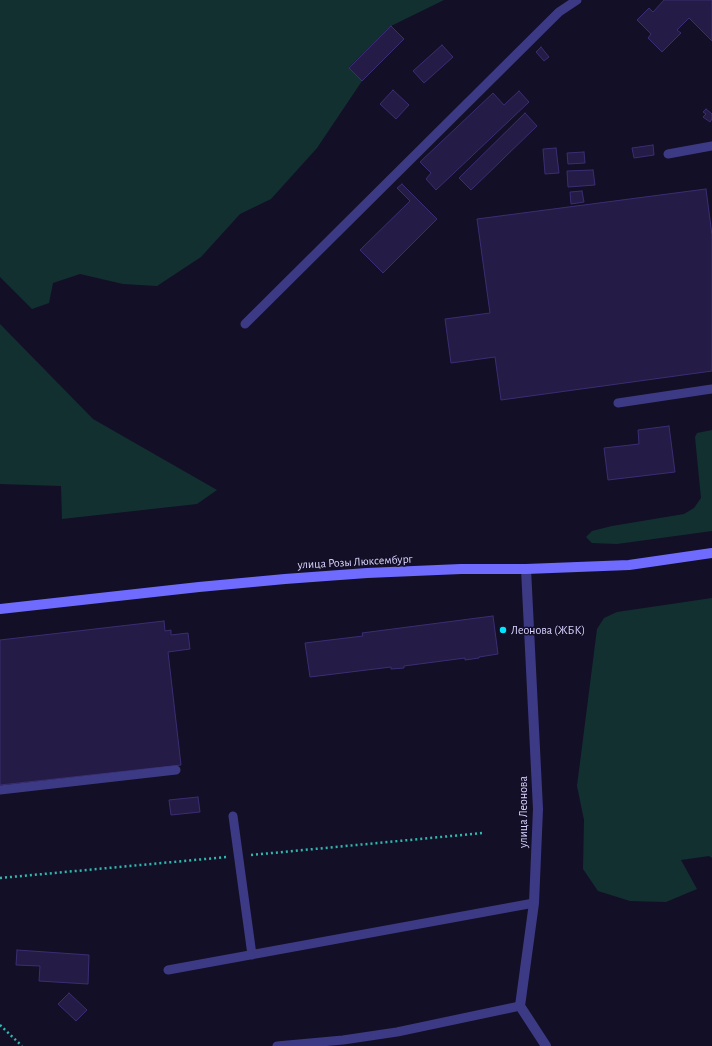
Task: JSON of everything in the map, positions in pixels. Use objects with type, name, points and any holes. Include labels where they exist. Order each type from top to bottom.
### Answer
[{"type":"street","name":"улица Розы Люксембург","points":[[0,609],[199,587],[367,573],[629,565],[712,553]]},
{"type":"street","name":"улица Леонова","points":[[520,1006],[534,903],[538,809],[526,569]]},
{"type":"street","points":[[520,1006],[546,1046]]},
{"type":"lane","points":[[245,324],[559,12],[577,0]]},
{"type":"lane","points":[[668,154],[712,146]]},
{"type":"lane","points":[[618,403],[712,389]]},
{"type":"lane","points":[[0,790],[176,770]]},
{"type":"lane","points":[[233,816],[252,956]]},
{"type":"lane","points":[[168,970],[252,956],[534,903]]},
{"type":"lane","points":[[277,1046],[344,1040],[397,1032],[520,1006]]},
{"type":"path","points":[[0,1025],[22,1046]]},
{"type":"green space","points":[[0,0],[444,0],[391,26],[349,67],[362,81],[317,148],[271,199],[240,214],[201,257],[157,286],[123,284],[80,274],[53,283],[49,303],[32,309],[0,277]]},
{"type":"green space","points":[[0,324],[93,419],[217,490],[197,504],[62,519],[61,486],[0,484]]},
{"type":"green space","points":[[712,430],[712,531],[617,544],[592,543],[586,537],[592,531],[612,526],[684,514],[694,508],[701,498],[695,437],[697,433]]},
{"type":"green space","points":[[712,598],[712,858],[709,856],[681,860],[697,889],[666,902],[630,901],[598,891],[583,869],[584,820],[577,786],[597,629],[604,618],[617,612]]},
{"type":"building","points":[[664,0],[712,0],[712,41],[689,18],[677,30],[681,33],[662,52],[648,38],[651,34],[637,20],[649,8],[653,12]]},
{"type":"building","points":[[391,26],[404,39],[362,81],[349,68]]},
{"type":"building","points":[[442,45],[453,57],[424,83],[413,71]]},
{"type":"building","points":[[541,47],[549,57],[544,61],[536,52]]},
{"type":"building","points":[[393,90],[409,105],[396,119],[380,104]]},
{"type":"building","points":[[519,91],[529,102],[436,190],[426,179],[431,173],[420,162],[493,93],[504,105]]},
{"type":"building","points":[[706,109],[712,114],[712,119],[710,122],[703,117],[706,114],[703,112]]},
{"type":"building","points":[[525,113],[537,126],[471,190],[459,178]]},
{"type":"building","points":[[653,145],[654,155],[634,158],[632,148]]},
{"type":"building","points":[[556,148],[559,173],[545,174],[543,149]]},
{"type":"building","points":[[584,152],[585,163],[568,164],[567,153]]},
{"type":"building","points":[[593,170],[595,185],[568,187],[567,171]]},
{"type":"building","points":[[402,184],[437,219],[383,273],[360,250],[410,201],[397,188]]},
{"type":"building","points":[[706,189],[712,235],[712,371],[501,400],[495,357],[451,363],[445,319],[490,313],[477,219]]},
{"type":"building","points":[[582,191],[584,202],[571,204],[570,192]]},
{"type":"building","points":[[669,426],[675,472],[608,480],[604,448],[639,444],[638,430]]},
{"type":"building","points":[[493,616],[498,654],[465,660],[465,658],[404,666],[404,668],[391,669],[391,667],[310,677],[305,643],[363,636],[362,633]]},
{"type":"building","points":[[164,621],[165,631],[171,630],[171,635],[188,633],[190,649],[168,652],[181,765],[0,785],[0,640]]},
{"type":"building","points":[[198,797],[200,812],[171,815],[169,800]]},
{"type":"building","points":[[17,950],[89,955],[88,984],[39,981],[40,966],[16,965]]},
{"type":"building","points":[[69,993],[87,1010],[76,1021],[58,1004]]},
{"type":"place","name":"Леонова (ЖБК)","points":[[503,630]]}]
